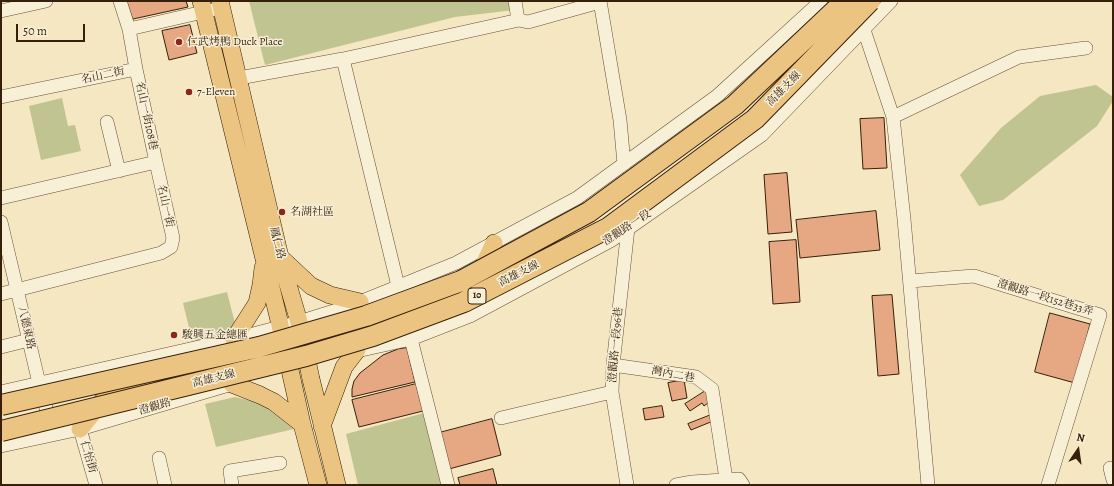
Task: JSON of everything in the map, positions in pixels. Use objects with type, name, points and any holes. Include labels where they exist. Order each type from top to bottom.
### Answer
[{"type":"highway","name":"高雄支線","points":[[1,405],[259,348],[366,316],[461,281],[588,212],[611,196],[735,105],[845,1]]},
{"type":"highway","name":"高雄支線","points":[[1,431],[306,356],[373,336],[464,302],[608,228],[755,119],[870,1]]},
{"type":"main road","name":"鳳仁路","points":[[221,4],[239,78],[272,258],[281,327],[302,424],[318,485]]},
{"type":"main road","name":"鳳仁路","points":[[202,6],[272,258],[301,335],[337,485]]},
{"type":"main road","points":[[80,429],[110,392],[206,370],[288,359],[301,335],[409,311],[475,284],[494,243]]},
{"type":"main road","points":[[234,339],[257,303],[272,258],[311,286],[330,295],[360,302]]},
{"type":"main road","points":[[322,426],[344,367],[357,350]]},
{"type":"main road","points":[[232,384],[274,402],[302,424]]},
{"type":"street","points":[[1,11],[46,1]]},
{"type":"street","name":"名山二街","points":[[1,97],[136,69],[130,28],[120,1]]},
{"type":"street","points":[[515,1],[518,20]]},
{"type":"street","points":[[239,78],[343,60],[518,20],[528,22],[600,1],[620,120],[624,164]]},
{"type":"street","points":[[1,392],[281,327],[301,335],[360,302],[456,263],[577,198],[717,96],[821,1]]},
{"type":"street","name":"澄觀路一段","points":[[308,364],[357,350],[411,339],[470,316],[612,240],[762,135],[891,1]]},
{"type":"street","points":[[130,28],[202,6],[221,4]]},
{"type":"street","points":[[864,30],[893,117],[910,281],[928,485]]},
{"type":"street","points":[[893,117],[1019,57],[1086,48]]},
{"type":"street","points":[[343,60],[398,286]]},
{"type":"street","name":"名山一街108巷","points":[[136,69],[156,162]]},
{"type":"street","points":[[107,122],[119,171]]},
{"type":"street","points":[[1,198],[156,162]]},
{"type":"street","name":"名山一街","points":[[1,294],[162,253],[171,247],[173,238],[156,162]]},
{"type":"street","name":"八德東路","points":[[1,222],[39,383],[53,434]]},
{"type":"street","name":"澄觀路一段96巷","points":[[627,485],[612,392],[613,365],[628,228]]},
{"type":"street","name":"澄觀路一段152巷33弄","points":[[910,281],[974,276],[1100,315],[1048,485]]},
{"type":"street","points":[[411,339],[448,485]]},
{"type":"street","points":[[1,346],[29,340]]},
{"type":"street","name":"澄觀路","points":[[1,446],[80,429],[232,384],[288,359],[308,364]]},
{"type":"street","name":"灣內二巷","points":[[613,365],[696,377],[712,389],[726,479]]},
{"type":"street","points":[[501,418],[612,392]]},
{"type":"street","name":"仁怡街","points":[[80,429],[96,485]]},
{"type":"street","points":[[159,458],[165,485]]},
{"type":"street","points":[[232,485],[230,471],[280,463]]},
{"type":"street","points":[[676,485],[726,479],[739,479],[743,485]]},
{"type":"green space","points":[[249,1],[512,1],[514,10],[455,17],[265,65]]},
{"type":"green space","points":[[1096,85],[1113,97],[1113,101],[1097,126],[1003,200],[979,206],[960,175],[1001,128],[1040,96]]},
{"type":"green space","points":[[62,98],[68,126],[75,125],[81,151],[41,160],[29,106]]},
{"type":"green space","points":[[227,292],[236,327],[232,335],[193,344],[183,303]]},
{"type":"green space","points":[[235,397],[264,404],[294,429],[216,447],[205,404]]},
{"type":"green space","points":[[424,413],[444,485],[358,485],[346,434]]},
{"type":"building","points":[[127,1],[186,1],[188,7],[133,19]]},
{"type":"building","name":"仁武烤鴨 Duck Place","points":[[190,25],[197,53],[169,60],[162,31]]},
{"type":"building","points":[[884,118],[887,168],[863,169],[860,119]]},
{"type":"building","points":[[787,173],[792,232],[768,234],[764,175]]},
{"type":"building","points":[[876,211],[880,250],[800,258],[796,220]]},
{"type":"building","points":[[796,240],[800,302],[773,304],[769,242]]},
{"type":"building","points":[[892,295],[899,374],[878,376],[872,296]]},
{"type":"building","points":[[1050,313],[1090,324],[1075,383],[1035,372]]},
{"type":"building","points":[[407,348],[415,382],[352,397],[354,381],[360,373],[383,355],[398,349]]},
{"type":"building","points":[[684,380],[687,398],[672,401],[668,383]]},
{"type":"building","points":[[416,384],[423,411],[359,427],[352,400]]},
{"type":"building","points":[[707,390],[713,399],[704,406],[702,403],[690,411],[685,404]]},
{"type":"building","points":[[662,406],[664,417],[645,420],[643,409]]},
{"type":"building","points":[[711,415],[713,421],[691,430],[688,424]]},
{"type":"building","points":[[492,419],[501,455],[449,469],[439,433]]},
{"type":"building","points":[[493,469],[497,485],[460,485],[458,478]]},
{"type":"place","name":"仁武烤鴨 Duck Place","points":[[179,42]]},
{"type":"place","name":"7-Eleven","points":[[189,92]]},
{"type":"place","name":"名湖社區","points":[[282,212]]},
{"type":"place","name":"駿興五金總匯","points":[[174,335]]}]
